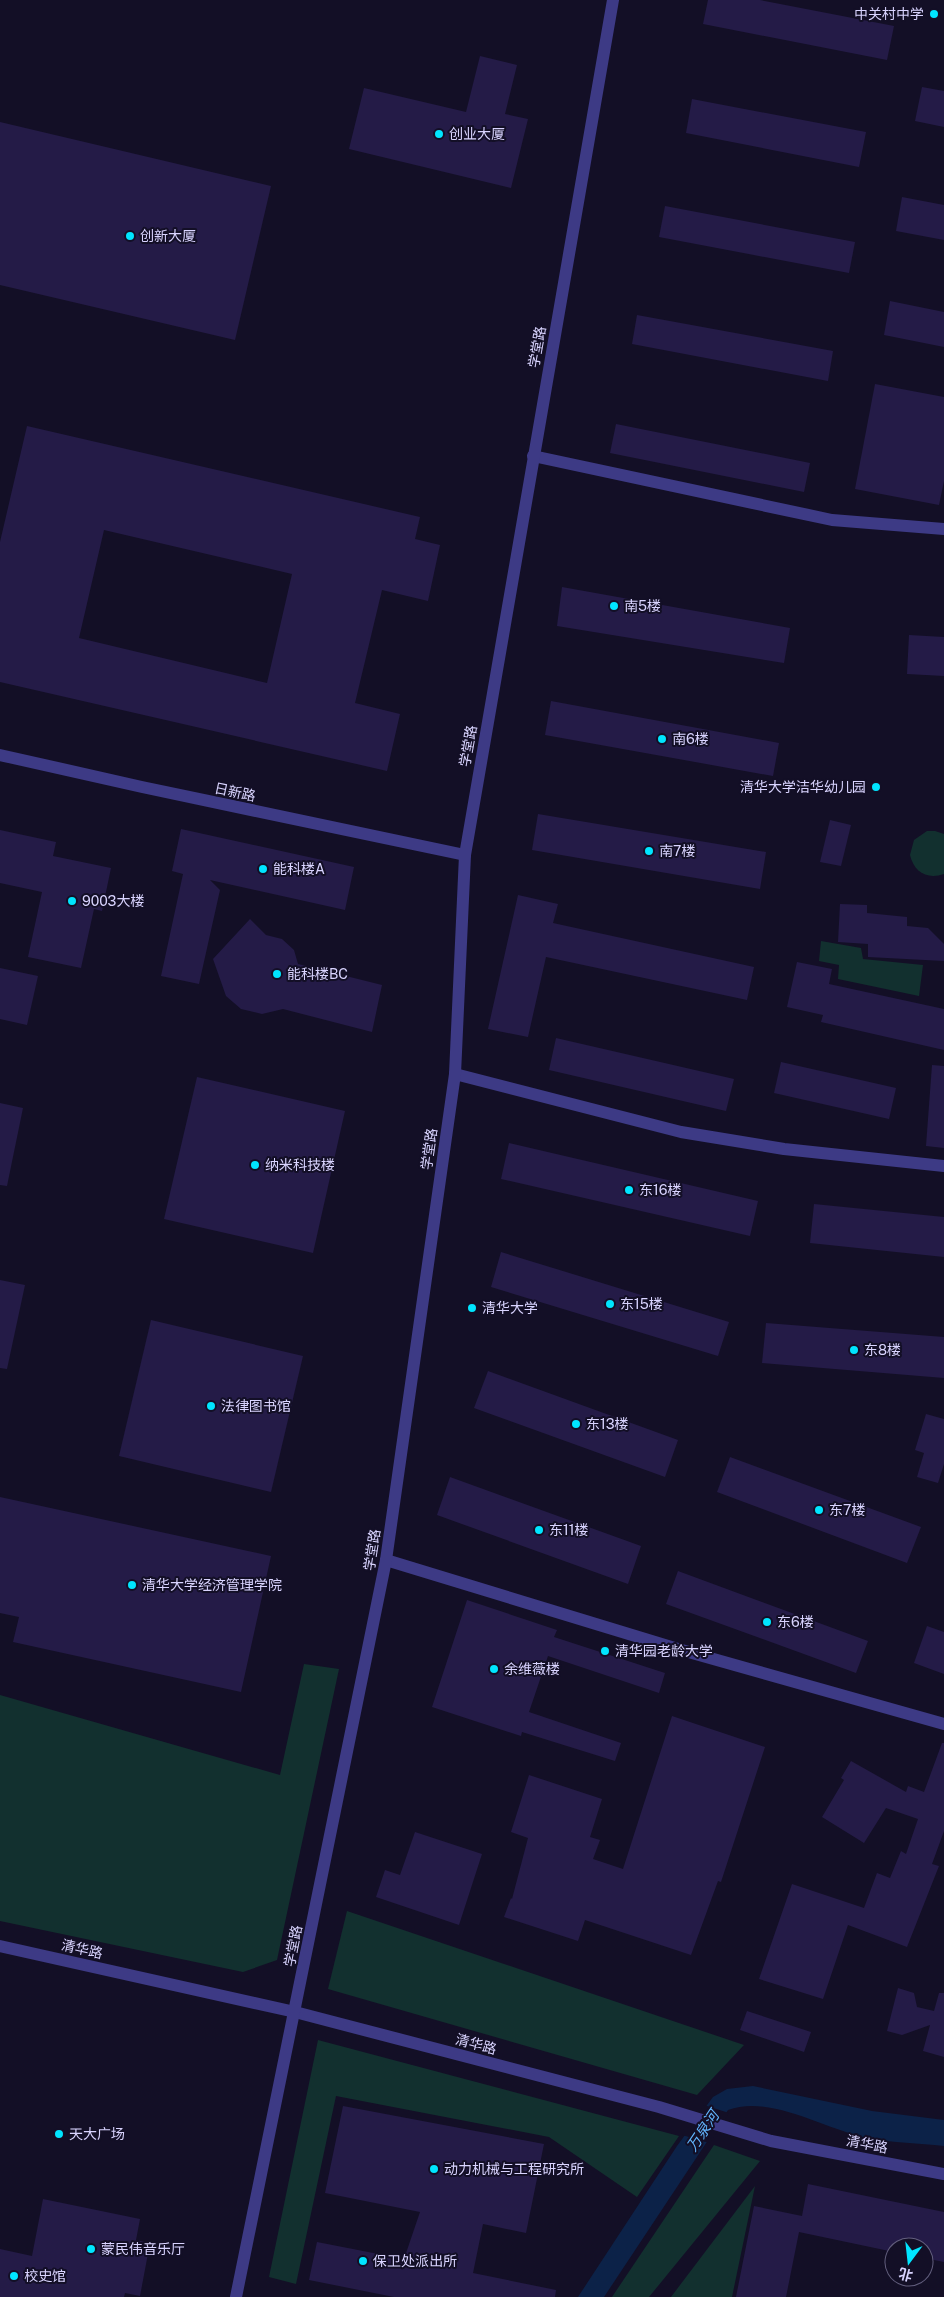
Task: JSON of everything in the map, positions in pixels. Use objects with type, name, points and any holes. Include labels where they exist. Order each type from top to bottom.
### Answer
[{"type":"street","name":"学堂路","points":[[236,2297],[386,1560],[455,1074],[465,855],[613,0]]},
{"type":"street","points":[[533,456],[832,520],[944,529]]},
{"type":"street","name":"日新路","points":[[0,755],[465,855]]},
{"type":"street","points":[[455,1074],[681,1132],[774,1147],[944,1166]]},
{"type":"street","points":[[386,1560],[678,1649],[944,1724]]},
{"type":"street","name":"清华路","points":[[0,1946],[295,2012],[659,2107],[754,2136],[944,2174]]},
{"type":"green space","points":[[927,831],[944,834],[944,874],[938,876],[927,875],[918,870],[910,855],[914,840]]},
{"type":"green space","points":[[821,941],[861,948],[863,959],[923,965],[919,996],[838,979],[839,965],[819,961]]},
{"type":"green space","points":[[304,1664],[339,1669],[277,1960],[243,1972],[0,1921],[0,1695],[280,1775]]},
{"type":"green space","points":[[347,1911],[744,2045],[697,2095],[328,1989]]},
{"type":"green space","points":[[318,2040],[679,2136],[637,2197],[549,2137],[336,2096],[296,2284],[269,2277]]},
{"type":"green space","points":[[714,2145],[760,2161],[649,2297],[612,2297]]},
{"type":"green space","points":[[755,2186],[732,2297],[671,2297]]},
{"type":"water","name":"万泉河","points":[[753,2086],[872,2111],[944,2120],[944,2146],[868,2138],[798,2115],[762,2106],[744,2106],[728,2110],[604,2297],[578,2297],[677,2146],[713,2097],[727,2089]]},
{"type":"pier","points":[[704,2105],[729,2113],[710,2143],[682,2135]]},
{"type":"building","points":[[708,0],[760,0],[894,26],[887,60],[703,24]]},
{"type":"building","name":"创业大厦","points":[[480,56],[517,65],[505,114],[528,119],[511,188],[349,149],[364,88],[466,112]]},
{"type":"building","points":[[922,87],[944,91],[944,127],[915,121]]},
{"type":"building","points":[[692,99],[866,132],[859,167],[686,133]]},
{"type":"building","name":"创新大厦","points":[[0,122],[271,186],[235,340],[0,285]]},
{"type":"building","points":[[902,197],[944,205],[944,240],[896,231]]},
{"type":"building","points":[[665,206],[855,242],[849,273],[659,237]]},
{"type":"building","points":[[890,301],[944,312],[944,347],[884,335]]},
{"type":"building","points":[[637,315],[833,351],[828,381],[632,344]]},
{"type":"building","points":[[875,384],[944,397],[944,481],[939,505],[855,489]]},
{"type":"building","points":[[616,424],[810,463],[804,492],[610,453]]},
{"type":"building","points":[[27,426],[420,517],[415,539],[440,545],[428,601],[382,590],[355,703],[400,714],[387,771],[0,682],[0,542]],"holes":[[[104,530],[292,574],[267,683],[79,638]]]},
{"type":"building","name":"南5楼","points":[[562,587],[790,628],[784,663],[557,626]]},
{"type":"building","points":[[909,635],[944,637],[944,676],[907,674]]},
{"type":"building","name":"南6楼","points":[[551,701],[779,743],[773,776],[545,735]]},
{"type":"building","name":"南7楼","points":[[538,814],[766,852],[760,889],[532,850]]},
{"type":"building","points":[[830,820],[851,825],[841,866],[820,862]]},
{"type":"building","name":"能科楼A","points":[[181,829],[354,867],[345,910],[210,880],[220,890],[199,984],[161,976],[183,874],[172,871]]},
{"type":"building","name":"9003大楼","points":[[0,830],[56,842],[53,856],[111,868],[102,911],[94,909],[81,968],[28,957],[42,892],[0,883]]},
{"type":"building","points":[[518,895],[558,904],[553,923],[754,967],[747,1000],[546,957],[528,1037],[488,1029]]},
{"type":"building","points":[[840,904],[867,905],[867,913],[907,917],[907,926],[928,928],[944,944],[944,961],[868,957],[868,944],[838,942]]},
{"type":"building","name":"能科楼BC","points":[[250,919],[266,935],[282,939],[294,950],[298,964],[382,985],[372,1032],[283,1009],[262,1014],[241,1009],[226,996],[213,959]]},
{"type":"building","points":[[797,962],[832,969],[829,984],[944,1009],[944,1050],[821,1022],[823,1015],[787,1007]]},
{"type":"building","points":[[0,968],[38,976],[27,1025],[0,1019]]},
{"type":"building","points":[[556,1038],[734,1079],[726,1111],[549,1070]]},
{"type":"building","points":[[781,1062],[896,1088],[889,1119],[774,1093]]},
{"type":"building","points":[[932,1065],[944,1066],[944,1148],[926,1146]]},
{"type":"building","name":"纳米科技楼","points":[[197,1077],[345,1111],[313,1253],[164,1219]]},
{"type":"building","points":[[0,1103],[23,1108],[7,1186],[0,1185]]},
{"type":"building","name":"东16楼","points":[[509,1143],[758,1201],[750,1236],[501,1179]]},
{"type":"building","points":[[814,1204],[944,1217],[944,1257],[810,1243]]},
{"type":"building","name":"东15楼","points":[[501,1252],[729,1322],[718,1356],[491,1287]]},
{"type":"building","points":[[0,1280],[25,1285],[7,1369],[0,1368]]},
{"type":"building","name":"法律图书馆","points":[[151,1320],[303,1356],[271,1492],[119,1456]]},
{"type":"building","name":"东8楼","points":[[766,1323],[944,1337],[944,1378],[762,1363]]},
{"type":"building","name":"东13楼","points":[[488,1371],[678,1440],[665,1477],[474,1408]]},
{"type":"building","points":[[926,1414],[944,1419],[944,1464],[938,1483],[917,1477],[924,1453],[915,1450]]},
{"type":"building","name":"东7楼","points":[[730,1457],[921,1527],[907,1563],[717,1492]]},
{"type":"building","name":"东11楼","points":[[450,1477],[641,1546],[628,1584],[437,1515]]},
{"type":"building","name":"清华大学经济管理学院","points":[[0,1497],[271,1556],[241,1692],[13,1642],[19,1617],[0,1613]]},
{"type":"building","name":"东6楼","points":[[678,1571],[868,1641],[856,1673],[666,1604]]},
{"type":"building","name":"余维薇楼","points":[[467,1600],[557,1630],[554,1637],[665,1673],[659,1693],[548,1656],[529,1712],[621,1743],[615,1761],[522,1732],[521,1736],[432,1707]]},
{"type":"building","points":[[927,1626],[944,1632],[944,1674],[914,1663]]},
{"type":"building","points":[[672,1716],[765,1747],[721,1882],[718,1881],[691,1955],[585,1920],[578,1941],[504,1917],[512,1899],[528,1838],[511,1832],[529,1775],[602,1799],[590,1837],[600,1840],[593,1859],[623,1869]]},
{"type":"building","points":[[942,1743],[944,1743],[944,1831],[932,1864],[939,1866],[907,1947],[848,1925],[823,1999],[759,1979],[792,1884],[864,1908],[877,1873],[890,1878],[901,1851],[906,1854],[918,1819],[886,1808],[864,1843],[822,1817],[844,1780],[841,1778],[851,1761],[906,1792],[908,1786],[924,1792]]},
{"type":"building","points":[[415,1832],[482,1854],[459,1925],[376,1897],[385,1870],[400,1875]]},
{"type":"building","points":[[898,1988],[914,1993],[917,2007],[934,2011],[939,1993],[944,1993],[944,2057],[923,2051],[930,2025],[902,2035],[887,2031]]},
{"type":"building","points":[[747,2011],[811,2032],[804,2052],[740,2030]]},
{"type":"building","name":"动力机械与工程研究所","points":[[343,2106],[544,2144],[526,2233],[483,2224],[473,2273],[556,2290],[555,2297],[394,2297],[309,2280],[317,2242],[404,2259],[420,2212],[325,2193]]},
{"type":"building","points":[[808,2184],[944,2212],[944,2262],[934,2260],[934,2237],[884,2237],[884,2250],[799,2232],[786,2297],[736,2297],[754,2206],[802,2216]]},
{"type":"building","name":"蒙民伟音乐厅","points":[[43,2199],[140,2219],[136,2240],[150,2243],[140,2296],[125,2293],[124,2297],[0,2297],[0,2249],[32,2256]]},
{"type":"place","name":"中关村中学","points":[[934,14]]},
{"type":"place","name":"创业大厦","points":[[439,134]]},
{"type":"place","name":"创新大厦","points":[[130,236]]},
{"type":"place","name":"南5楼","points":[[614,606]]},
{"type":"place","name":"南6楼","points":[[662,739]]},
{"type":"place","name":"清华大学洁华幼儿园","points":[[876,787]]},
{"type":"place","name":"南7楼","points":[[649,851]]},
{"type":"place","name":"能科楼A","points":[[263,869]]},
{"type":"place","name":"9003大楼","points":[[72,901]]},
{"type":"place","name":"能科楼BC","points":[[277,974]]},
{"type":"place","name":"纳米科技楼","points":[[255,1165]]},
{"type":"place","name":"东16楼","points":[[629,1190]]},
{"type":"place","name":"东15楼","points":[[610,1304]]},
{"type":"place","name":"清华大学","points":[[472,1308]]},
{"type":"place","name":"东8楼","points":[[854,1350]]},
{"type":"place","name":"法律图书馆","points":[[211,1406]]},
{"type":"place","name":"东13楼","points":[[576,1424]]},
{"type":"place","name":"东7楼","points":[[819,1510]]},
{"type":"place","name":"东11楼","points":[[539,1530]]},
{"type":"place","name":"清华大学经济管理学院","points":[[132,1585]]},
{"type":"place","name":"东6楼","points":[[767,1622]]},
{"type":"place","name":"清华园老龄大学","points":[[605,1651]]},
{"type":"place","name":"余维薇楼","points":[[494,1669]]},
{"type":"place","name":"天大广场","points":[[59,2134]]},
{"type":"place","name":"动力机械与工程研究所","points":[[434,2169]]},
{"type":"place","name":"蒙民伟音乐厅","points":[[91,2249]]},
{"type":"place","name":"保卫处派出所","points":[[363,2261]]},
{"type":"place","name":"校史馆","points":[[14,2276]]}]
